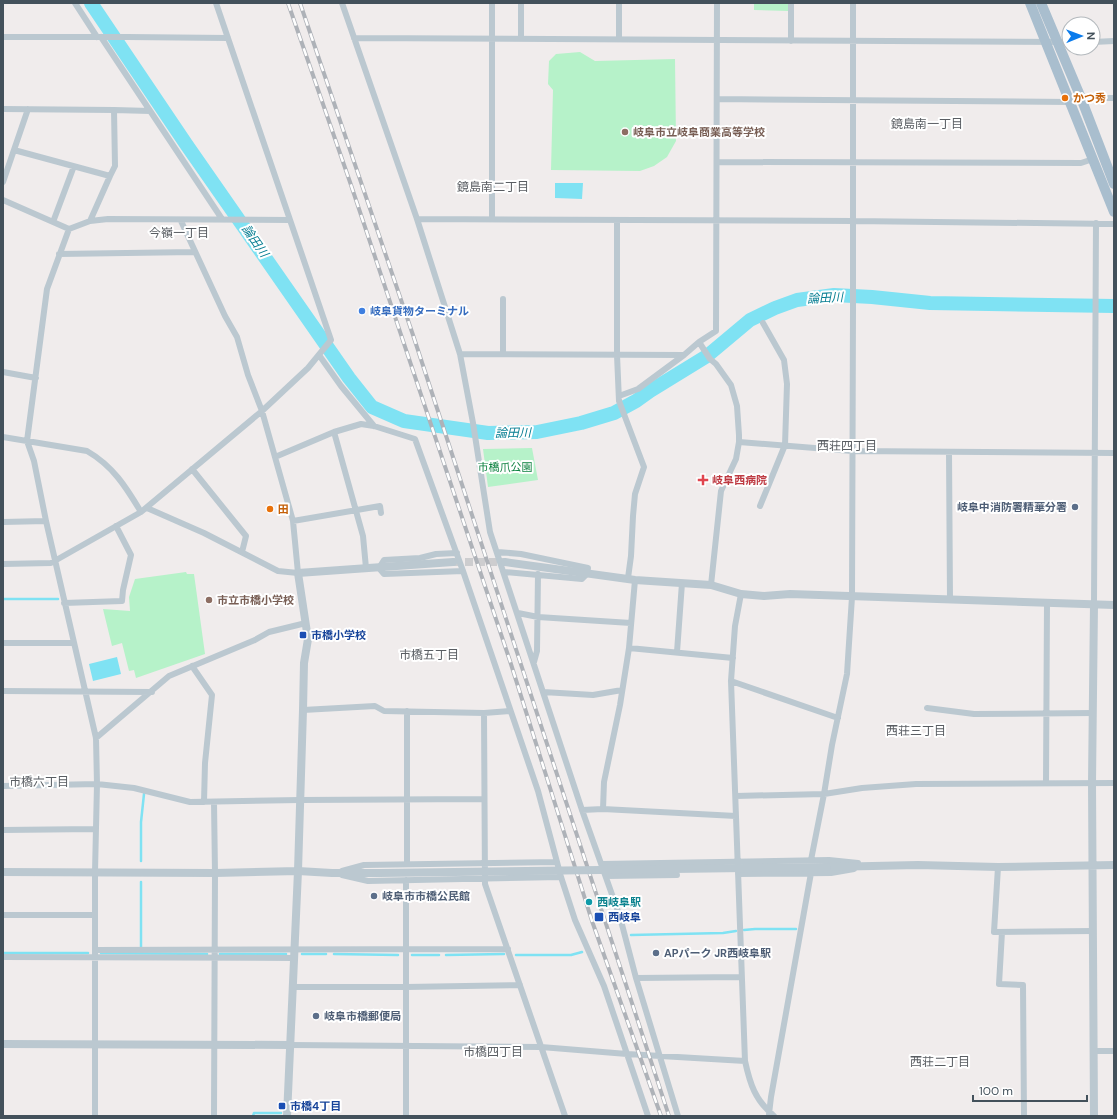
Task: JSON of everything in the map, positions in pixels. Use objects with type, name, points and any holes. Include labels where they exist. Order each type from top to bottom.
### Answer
[{"type":"main road","points":[[1030,3],[1114,212]]},
{"type":"main road","points":[[1041,3],[1081,98],[1114,184]]},
{"type":"street","points":[[75,3],[224,219]]},
{"type":"street","points":[[3,564],[51,563],[147,508],[262,411],[308,368],[331,340],[216,3]]},
{"type":"street","points":[[342,3],[417,219],[460,354],[486,499],[490,532],[498,552],[582,810],[622,924],[636,978],[678,1116]]},
{"type":"street","points":[[492,3],[492,220]]},
{"type":"street","points":[[521,3],[521,38]]},
{"type":"street","points":[[619,3],[619,39]]},
{"type":"street","points":[[619,399],[638,389],[701,344],[716,331],[717,3]]},
{"type":"street","points":[[790,41],[791,3]]},
{"type":"street","points":[[811,860],[832,745],[847,674],[852,597],[853,3]]},
{"type":"street","points":[[3,37],[228,38]]},
{"type":"street","points":[[354,38],[1058,42]]},
{"type":"street","points":[[1101,42],[1114,42]]},
{"type":"street","points":[[717,99],[1070,102],[1081,98],[1114,98]]},
{"type":"street","points":[[3,109],[150,111]]},
{"type":"street","points":[[3,182],[28,109]]},
{"type":"street","points":[[90,222],[115,166],[114,110]]},
{"type":"street","points":[[14,150],[110,176]]},
{"type":"street","points":[[717,162],[1081,163],[1093,159]]},
{"type":"street","points":[[53,222],[74,166]]},
{"type":"street","points":[[3,200],[69,229],[90,222],[108,219],[290,220]]},
{"type":"street","points":[[417,219],[1114,224]]},
{"type":"street","points":[[181,220],[194,252],[227,321],[237,337],[248,375],[262,411],[293,521],[298,573],[308,639],[304,663],[298,871],[287,1116]]},
{"type":"street","points":[[603,809],[604,782],[630,648],[630,561],[633,516],[635,494],[644,467],[619,399],[617,355],[618,221]]},
{"type":"street","points":[[1094,1116],[1092,783],[1096,224]]},
{"type":"street","points":[[69,229],[47,289],[27,441],[34,461],[64,603],[96,738],[97,784],[94,872],[95,1116]]},
{"type":"street","points":[[59,254],[194,252]]},
{"type":"street","points":[[503,298],[503,354]]},
{"type":"street","points":[[760,506],[784,445],[787,384],[784,360],[763,323]]},
{"type":"street","points":[[701,344],[710,359],[716,364],[731,385],[737,406],[739,442],[736,459],[721,491],[711,584]]},
{"type":"street","points":[[460,354],[684,355]]},
{"type":"street","points":[[318,355],[374,426]]},
{"type":"street","points":[[3,372],[36,378]]},
{"type":"street","points":[[275,457],[334,432],[361,424],[374,426],[415,439],[457,553],[538,791],[561,877],[579,931],[604,986],[648,1116]]},
{"type":"street","points":[[334,432],[363,536],[366,568]]},
{"type":"street","points":[[3,437],[87,451],[98,457],[120,478],[141,512]]},
{"type":"street","points":[[739,442],[852,451],[1114,453]]},
{"type":"street","points":[[949,452],[950,600]]},
{"type":"street","points":[[192,469],[246,536],[242,552]]},
{"type":"street","points":[[293,521],[380,506],[381,513]]},
{"type":"street","points":[[147,508],[242,552],[278,571],[298,573],[453,562]]},
{"type":"street","points":[[3,522],[46,521]]},
{"type":"street","points":[[64,603],[122,601],[131,555],[116,526]]},
{"type":"street","points":[[498,552],[520,554],[588,568],[587,574],[582,579],[504,572]]},
{"type":"street","points":[[379,568],[384,560],[420,558],[436,554],[457,553]]},
{"type":"street","points":[[506,562],[631,579],[711,584],[741,594],[764,596],[790,594],[1114,605]]},
{"type":"street","points":[[379,568],[384,574],[463,571]]},
{"type":"street","points":[[534,662],[538,651],[538,574]]},
{"type":"street","points":[[677,652],[682,583]]},
{"type":"street","points":[[741,594],[735,626],[731,681],[745,1060],[749,1080],[758,1099],[771,1115]]},
{"type":"street","points":[[1046,783],[1047,603]]},
{"type":"street","points":[[518,613],[538,617],[631,623]]},
{"type":"street","points":[[96,738],[169,676],[255,640],[269,632],[306,623]]},
{"type":"street","points":[[3,643],[73,643]]},
{"type":"street","points":[[630,648],[733,658]]},
{"type":"street","points":[[192,666],[212,695],[204,763],[204,802]]},
{"type":"street","points":[[731,681],[838,718]]},
{"type":"street","points":[[544,692],[593,695],[622,690]]},
{"type":"street","points":[[3,691],[152,692]]},
{"type":"street","points":[[303,710],[374,706],[384,711],[407,712],[484,713],[510,711]]},
{"type":"street","points":[[927,708],[974,714],[1093,713]]},
{"type":"street","points":[[407,712],[407,864]]},
{"type":"street","points":[[484,713],[484,863],[486,884],[566,1116]]},
{"type":"street","points":[[736,796],[824,794],[862,788],[916,784],[1114,783]]},
{"type":"street","points":[[3,786],[97,784],[134,788],[190,802],[484,799]]},
{"type":"street","points":[[214,802],[214,1116]]},
{"type":"street","points":[[582,810],[603,809],[736,816]]},
{"type":"street","points":[[3,830],[95,830]]},
{"type":"street","points":[[602,864],[829,860],[878,866]]},
{"type":"street","points":[[332,873],[364,865],[557,862]]},
{"type":"street","points":[[3,872],[215,873],[298,871],[332,873],[878,866],[998,867],[1114,865]]},
{"type":"street","points":[[738,874],[831,873],[878,866]]},
{"type":"street","points":[[998,867],[994,932],[1093,931]]},
{"type":"street","points":[[332,873],[368,881],[561,877]]},
{"type":"street","points":[[771,1115],[810,873]]},
{"type":"street","points":[[606,876],[677,875]]},
{"type":"street","points":[[406,880],[406,1116]]},
{"type":"street","points":[[3,915],[95,915]]},
{"type":"street","points":[[1002,932],[999,984],[1023,985],[1024,1116]]},
{"type":"street","points":[[95,950],[508,949]]},
{"type":"street","points":[[3,957],[294,958]]},
{"type":"street","points":[[636,978],[741,977]]},
{"type":"street","points":[[293,987],[520,985]]},
{"type":"street","points":[[3,1044],[541,1047],[627,1054],[745,1060]]},
{"type":"street","points":[[1093,1051],[1114,1051]]},
{"type":"green space","points":[[754,3],[789,3],[789,11],[754,10]]},
{"type":"green space","points":[[580,52],[595,61],[675,59],[676,141],[667,157],[654,166],[640,171],[551,170],[553,90],[548,84],[549,61],[556,54]]},
{"type":"green space","name":"市橋爪公園","points":[[532,448],[538,480],[488,487],[483,449]]},
{"type":"green space","points":[[186,572],[187,574],[194,574],[205,654],[136,678],[134,670],[129,671],[122,643],[112,646],[103,609],[130,611],[129,597],[135,579]]},
{"type":"water","points":[[555,183],[583,183],[582,199],[555,198]]},
{"type":"water","points":[[117,657],[121,674],[93,681],[89,664]]},
{"type":"waterway","name":"論田川","points":[[91,3],[186,144],[349,378],[372,407],[404,421],[488,433],[537,432],[581,423],[614,413],[636,401],[707,356],[750,320],[775,308],[797,300],[834,295],[930,303],[1114,306]]},
{"type":"waterway","points":[[3,599],[58,599]]},
{"type":"waterway","points":[[141,861],[141,822],[144,794]]},
{"type":"waterway","points":[[141,882],[141,947]]},
{"type":"waterway","points":[[744,930],[796,929]]},
{"type":"waterway","points":[[631,935],[723,933],[736,931]]},
{"type":"waterway","points":[[516,955],[571,955],[582,952]]},
{"type":"waterway","points":[[3,953],[88,953]]},
{"type":"waterway","points":[[101,953],[207,954]]},
{"type":"waterway","points":[[220,954],[286,954]]},
{"type":"waterway","points":[[302,954],[326,954]]},
{"type":"waterway","points":[[334,954],[398,955]]},
{"type":"waterway","points":[[446,955],[504,954]]},
{"type":"waterway","points":[[412,955],[439,955]]},
{"type":"waterway","points":[[253,1116],[254,1113],[281,1113]]},
{"type":"tunnel","points":[[453,562],[505,562]]},
{"type":"railway","points":[[288,3],[351,185],[510,661],[592,921],[661,1116]]},
{"type":"railway","points":[[300,3],[413,335],[669,1116]]},
{"type":"place","name":"かつ秀","points":[[1065,98]]},
{"type":"place","name":"岐阜市立岐阜商業高等学校","points":[[625,132]]},
{"type":"place","name":"岐阜貨物ターミナル","points":[[362,311]]},
{"type":"place","name":"岐阜西病院","points":[[703,480]]},
{"type":"place","name":"岐阜中消防署精華分署","points":[[1075,507]]},
{"type":"place","name":"田","points":[[270,509]]},
{"type":"place","name":"市立市橋小学校","points":[[209,600]]},
{"type":"place","name":"市橋小学校","points":[[303,635]]},
{"type":"place","name":"岐阜市市橋公民館","points":[[374,896]]},
{"type":"place","name":"西岐阜駅","points":[[589,902]]},
{"type":"place","name":"西岐阜","points":[[599,917]]},
{"type":"place","name":"APパーク JR西岐阜駅","points":[[656,953]]},
{"type":"place","name":"岐阜市橋郵便局","points":[[316,1016]]},
{"type":"place","name":"市橋4丁目","points":[[282,1106]]},
{"type":"district","name":"鏡島南一丁目","points":[[927,124]]},
{"type":"district","name":"鏡島南二丁目","points":[[493,187]]},
{"type":"district","name":"今嶺一丁目","points":[[179,233]]},
{"type":"district","name":"西荘四丁目","points":[[847,446]]},
{"type":"district","name":"市橋五丁目","points":[[429,655]]},
{"type":"district","name":"西荘三丁目","points":[[916,731]]},
{"type":"district","name":"市橋六丁目","points":[[39,782]]},
{"type":"district","name":"市橋四丁目","points":[[493,1052]]},
{"type":"district","name":"西荘二丁目","points":[[940,1062]]}]
